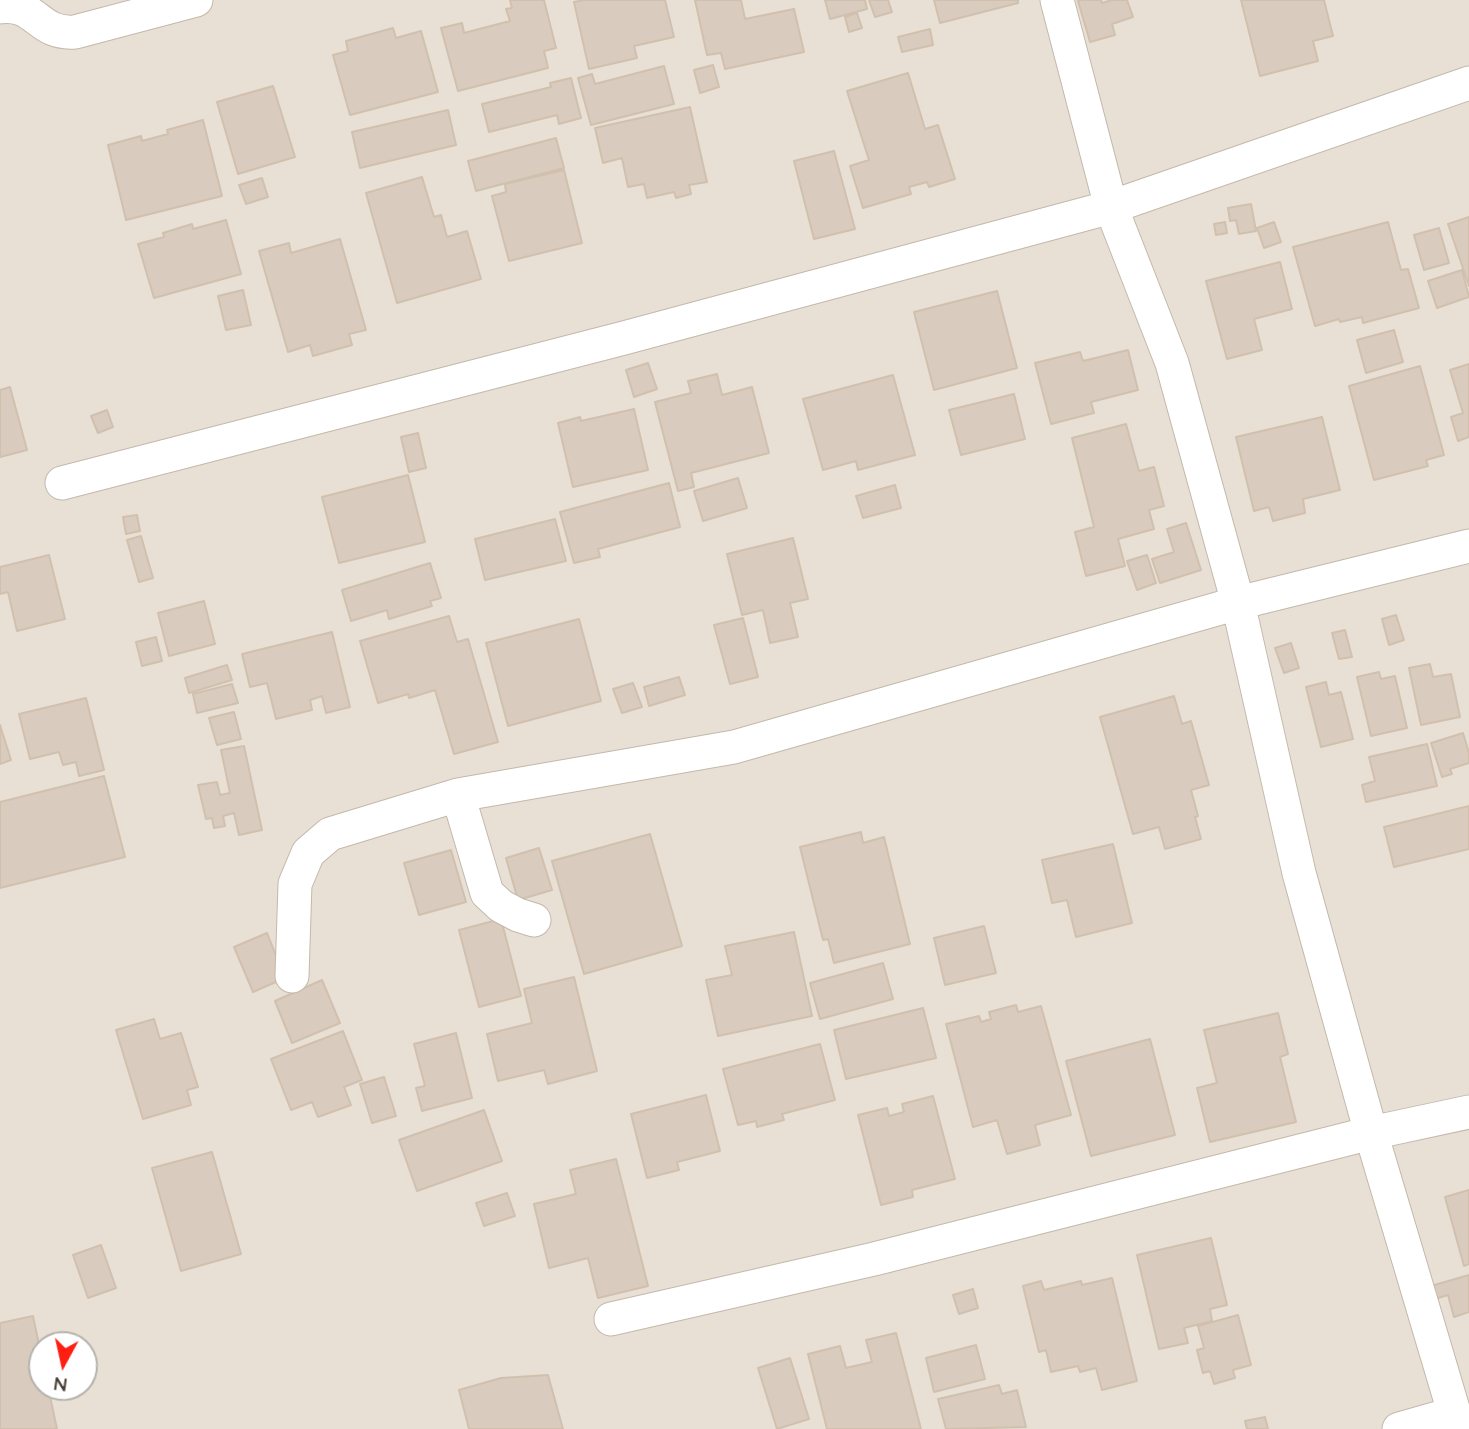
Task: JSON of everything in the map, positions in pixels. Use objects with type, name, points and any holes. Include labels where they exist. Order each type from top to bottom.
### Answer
[{"type":"street","points":[[0,7],[19,7],[50,29],[61,33],[75,32],[195,0]]},
{"type":"street","points":[[1057,0],[1111,207],[1172,363],[1238,603],[1299,873],[1371,1133],[1457,1421],[1399,1429]]},
{"type":"street","points":[[62,483],[637,334],[1111,207],[1469,83]]},
{"type":"street","points":[[292,976],[295,884],[308,853],[330,834],[458,795],[734,747],[1238,603],[1469,546]]},
{"type":"street","points":[[458,795],[487,893],[500,906],[534,920]]},
{"type":"street","points":[[611,1319],[874,1259],[1371,1133],[1469,1112]]},
{"type":"shaded area","points":[[0,0],[1469,0],[1469,1429],[0,1429]]},
{"type":"building","points":[[510,0],[544,0],[556,48],[544,51],[548,68],[458,91],[441,28],[462,23],[464,33],[510,21],[506,9],[512,8]]},
{"type":"building","points":[[665,0],[674,37],[634,46],[637,58],[589,69],[574,2]]},
{"type":"building","points":[[695,0],[741,0],[745,19],[794,9],[804,52],[725,69],[721,53],[707,55]]},
{"type":"building","points":[[825,0],[865,0],[867,9],[830,19]]},
{"type":"building","points":[[869,0],[888,0],[892,12],[875,17]]},
{"type":"building","points":[[934,0],[1018,0],[1018,3],[940,23]]},
{"type":"building","points":[[1101,0],[1102,3],[1127,0],[1133,17],[1112,24],[1115,35],[1090,42],[1078,1]]},
{"type":"building","points":[[1241,0],[1324,0],[1333,36],[1313,41],[1318,61],[1260,76]]},
{"type":"building","points":[[857,13],[862,28],[849,32],[845,17]]},
{"type":"building","points":[[393,28],[396,38],[421,31],[438,92],[350,115],[333,55],[348,51],[346,41]]},
{"type":"building","points":[[930,29],[933,45],[902,52],[898,37]]},
{"type":"building","points":[[713,65],[719,87],[700,93],[694,70]]},
{"type":"building","points":[[664,66],[674,104],[591,125],[578,78],[592,74],[595,84]]},
{"type":"building","points":[[908,73],[925,129],[938,125],[955,179],[929,187],[927,182],[909,187],[911,194],[863,208],[850,166],[869,160],[847,91]]},
{"type":"building","points":[[571,78],[581,118],[559,124],[557,115],[489,132],[482,104],[551,87],[550,83]]},
{"type":"building","points":[[273,86],[295,157],[238,174],[217,102]]},
{"type":"building","points":[[690,107],[707,182],[689,185],[691,194],[676,198],[674,192],[647,198],[644,184],[628,187],[622,158],[603,163],[595,128]]},
{"type":"building","points":[[448,110],[456,145],[360,168],[352,132]]},
{"type":"building","points":[[203,120],[222,196],[126,220],[108,145],[141,136],[142,141],[168,134],[167,130]]},
{"type":"building","points":[[556,138],[564,168],[476,191],[468,161]]},
{"type":"building","points":[[834,151],[855,229],[814,239],[794,161]]},
{"type":"building","points":[[564,170],[582,243],[509,261],[492,196],[506,192],[505,184]]},
{"type":"building","points":[[422,177],[434,217],[441,215],[447,237],[467,231],[481,279],[397,303],[366,193]]},
{"type":"building","points":[[262,178],[268,197],[246,204],[239,185]]},
{"type":"building","points":[[1251,204],[1256,231],[1239,234],[1236,220],[1230,221],[1228,208]]},
{"type":"building","points":[[1469,217],[1469,286],[1448,224]]},
{"type":"building","points":[[226,220],[241,274],[154,298],[138,244],[164,237],[163,233],[192,224],[193,229]]},
{"type":"building","points":[[1225,222],[1227,233],[1216,235],[1214,224]]},
{"type":"building","points":[[1274,222],[1281,242],[1264,248],[1257,228]]},
{"type":"building","points":[[1388,222],[1401,270],[1408,269],[1419,308],[1363,323],[1362,317],[1340,322],[1339,319],[1315,326],[1293,247]]},
{"type":"building","points":[[1439,228],[1449,263],[1424,270],[1414,235]]},
{"type":"building","points":[[340,239],[366,330],[349,334],[352,345],[313,356],[310,345],[288,352],[259,251],[289,243],[291,253]]},
{"type":"building","points":[[1280,262],[1292,309],[1254,319],[1262,350],[1227,359],[1206,281]]},
{"type":"building","points":[[1462,270],[1469,297],[1437,308],[1428,281]]},
{"type":"building","points":[[243,290],[251,325],[226,330],[218,296]]},
{"type":"building","points":[[997,291],[1017,368],[934,390],[914,312]]},
{"type":"building","points":[[1394,330],[1403,362],[1366,373],[1357,340]]},
{"type":"building","points":[[1128,350],[1138,390],[1091,402],[1094,413],[1051,424],[1035,363],[1080,352],[1083,361]]},
{"type":"building","points":[[648,363],[657,389],[634,397],[626,370]]},
{"type":"building","points":[[1469,364],[1469,437],[1458,441],[1451,417],[1463,413],[1450,370]]},
{"type":"building","points":[[1420,366],[1444,455],[1426,460],[1428,466],[1374,480],[1349,386]]},
{"type":"building","points":[[717,374],[722,395],[752,387],[769,453],[691,473],[694,487],[678,491],[655,402],[691,393],[688,381]]},
{"type":"building","points":[[893,375],[915,455],[858,470],[856,461],[823,470],[803,399]]},
{"type":"building","points":[[10,387],[27,450],[0,457],[0,390]]},
{"type":"building","points":[[1014,394],[1025,439],[961,455],[949,410]]},
{"type":"building","points":[[634,409],[648,470],[573,487],[558,423],[580,417],[581,421]]},
{"type":"building","points":[[107,410],[113,427],[98,433],[91,416]]},
{"type":"building","points":[[1322,417],[1340,490],[1303,499],[1305,513],[1273,521],[1269,507],[1254,511],[1236,437]]},
{"type":"building","points":[[1126,424],[1139,471],[1154,467],[1164,506],[1149,510],[1154,529],[1118,539],[1125,566],[1086,576],[1075,532],[1094,527],[1072,438]]},
{"type":"building","points":[[418,433],[426,468],[409,472],[401,437]]},
{"type":"building","points":[[408,475],[425,542],[339,563],[322,497]]},
{"type":"building","points":[[738,478],[747,508],[703,521],[694,491]]},
{"type":"building","points":[[669,483],[680,527],[598,549],[600,557],[574,563],[560,512]]},
{"type":"building","points":[[895,485],[901,508],[863,518],[856,496]]},
{"type":"building","points":[[137,515],[140,531],[126,534],[123,517]]},
{"type":"building","points":[[555,519],[566,561],[485,580],[475,539]]},
{"type":"building","points":[[1186,523],[1201,570],[1160,583],[1152,559],[1174,552],[1167,529]]},
{"type":"building","points":[[141,536],[153,578],[139,582],[127,540]]},
{"type":"building","points":[[793,538],[808,599],[790,603],[798,637],[770,643],[763,610],[742,615],[727,554]]},
{"type":"building","points":[[49,555],[65,619],[17,631],[8,592],[0,594],[0,567]]},
{"type":"building","points":[[1147,555],[1156,583],[1137,590],[1127,561]]},
{"type":"building","points":[[430,563],[441,598],[430,601],[432,606],[389,619],[387,610],[351,621],[342,590]]},
{"type":"building","points":[[204,601],[215,644],[169,656],[158,613]]},
{"type":"building","points":[[1396,615],[1404,640],[1389,645],[1382,619]]},
{"type":"building","points":[[449,616],[457,642],[468,639],[498,742],[454,754],[435,690],[409,698],[408,694],[378,703],[360,641]]},
{"type":"building","points":[[743,618],[758,677],[730,684],[714,625]]},
{"type":"building","points":[[579,619],[601,701],[508,726],[486,643]]},
{"type":"building","points":[[1345,630],[1352,657],[1339,659],[1332,633]]},
{"type":"building","points":[[332,632],[350,707],[326,713],[322,696],[310,700],[312,710],[276,719],[267,683],[250,687],[242,654]]},
{"type":"building","points":[[156,637],[162,661],[142,666],[136,642]]},
{"type":"building","points":[[1291,643],[1299,668],[1284,673],[1275,648]]},
{"type":"building","points":[[1430,664],[1433,677],[1451,674],[1460,717],[1421,725],[1409,668]]},
{"type":"building","points":[[227,665],[232,680],[189,693],[185,678]]},
{"type":"building","points":[[1379,672],[1381,679],[1395,676],[1407,728],[1371,736],[1357,677]]},
{"type":"building","points":[[679,677],[685,695],[649,706],[644,687]]},
{"type":"building","points":[[1326,682],[1329,695],[1341,692],[1353,739],[1321,747],[1306,687]]},
{"type":"building","points":[[633,683],[642,707],[622,713],[613,689]]},
{"type":"building","points":[[232,684],[238,703],[197,713],[193,694]]},
{"type":"building","points":[[1174,696],[1182,724],[1191,721],[1209,785],[1191,790],[1201,839],[1165,849],[1159,827],[1133,834],[1100,717]]},
{"type":"building","points":[[86,698],[104,770],[79,776],[76,762],[63,765],[59,752],[30,759],[19,714]]},
{"type":"building","points":[[234,712],[241,739],[217,745],[209,718]]},
{"type":"building","points":[[0,725],[11,760],[0,764]]},
{"type":"building","points":[[1463,733],[1469,763],[1450,769],[1452,774],[1442,777],[1431,743]]},
{"type":"building","points":[[1427,744],[1437,786],[1366,802],[1362,785],[1375,781],[1369,757]]},
{"type":"building","points":[[244,746],[262,830],[239,835],[234,813],[223,816],[225,826],[214,828],[212,818],[206,819],[198,785],[217,782],[220,795],[230,793],[221,750]]},
{"type":"building","points":[[104,776],[125,857],[0,888],[0,802]]},
{"type":"building","points":[[1469,806],[1469,849],[1394,867],[1384,827]]},
{"type":"building","points":[[861,832],[863,843],[884,837],[910,944],[834,963],[828,939],[823,940],[800,847]]},
{"type":"building","points":[[650,834],[682,946],[584,974],[552,861]]},
{"type":"building","points":[[1113,844],[1132,923],[1076,937],[1067,900],[1052,903],[1042,860]]},
{"type":"building","points":[[539,848],[552,890],[518,900],[506,858]]},
{"type":"building","points":[[451,850],[466,902],[419,915],[404,863]]},
{"type":"building","points":[[501,919],[521,996],[479,1007],[459,930]]},
{"type":"building","points":[[984,926],[996,973],[945,985],[934,938]]},
{"type":"building","points":[[794,932],[812,1016],[718,1036],[706,980],[732,975],[725,946]]},
{"type":"building","points":[[267,933],[285,978],[253,992],[234,947]]},
{"type":"building","points":[[883,963],[893,999],[820,1019],[810,983]]},
{"type":"building","points":[[574,977],[597,1071],[548,1084],[544,1070],[498,1081],[487,1034],[532,1023],[524,989]]},
{"type":"building","points":[[322,980],[340,1023],[292,1043],[275,1001]]},
{"type":"building","points":[[1016,1005],[1018,1012],[1041,1006],[1071,1115],[1035,1125],[1040,1145],[1007,1154],[997,1120],[973,1127],[946,1024],[979,1016],[981,1022],[991,1019],[989,1012]]},
{"type":"building","points":[[923,1008],[936,1058],[846,1079],[834,1030]]},
{"type":"building","points":[[1278,1013],[1288,1054],[1280,1057],[1296,1122],[1210,1142],[1197,1088],[1217,1083],[1204,1030]]},
{"type":"building","points":[[154,1019],[160,1039],[181,1033],[198,1087],[187,1090],[191,1105],[143,1119],[116,1030]]},
{"type":"building","points":[[343,1031],[362,1080],[344,1087],[351,1105],[318,1117],[312,1102],[291,1110],[271,1059]]},
{"type":"building","points":[[456,1033],[472,1098],[422,1111],[416,1088],[425,1086],[414,1044]]},
{"type":"building","points":[[1150,1039],[1175,1135],[1091,1156],[1066,1061]]},
{"type":"building","points":[[820,1044],[835,1100],[782,1114],[784,1120],[757,1127],[756,1121],[738,1125],[723,1069]]},
{"type":"building","points":[[384,1077],[396,1116],[372,1123],[360,1084]]},
{"type":"building","points":[[706,1095],[720,1151],[677,1162],[679,1170],[647,1178],[631,1114]]},
{"type":"building","points":[[933,1096],[955,1179],[912,1190],[913,1197],[881,1205],[858,1115],[887,1108],[889,1116],[904,1112],[902,1104]]},
{"type":"building","points":[[484,1110],[502,1161],[417,1191],[399,1140]]},
{"type":"building","points":[[212,1152],[241,1254],[181,1271],[152,1168]]},
{"type":"building","points":[[616,1159],[648,1286],[598,1298],[588,1258],[549,1268],[534,1204],[576,1194],[570,1170]]},
{"type":"building","points":[[1469,1190],[1469,1264],[1464,1266],[1445,1197]]},
{"type":"building","points":[[507,1193],[515,1216],[484,1226],[476,1203]]},
{"type":"building","points":[[1211,1238],[1227,1305],[1210,1309],[1212,1321],[1184,1328],[1188,1343],[1159,1349],[1137,1255]]},
{"type":"building","points":[[101,1245],[116,1288],[88,1298],[73,1255]]},
{"type":"building","points":[[1469,1275],[1469,1312],[1454,1317],[1448,1295],[1435,1299],[1431,1286]]},
{"type":"building","points":[[1112,1278],[1137,1381],[1102,1390],[1096,1368],[1080,1372],[1078,1366],[1051,1372],[1046,1350],[1039,1352],[1023,1286],[1041,1281],[1044,1290],[1081,1281],[1082,1285]]},
{"type":"building","points":[[973,1289],[978,1308],[959,1314],[953,1295]]},
{"type":"building","points":[[1238,1315],[1251,1365],[1233,1370],[1235,1378],[1214,1384],[1210,1371],[1203,1373],[1197,1350],[1204,1348],[1198,1326]]},
{"type":"building","points":[[33,1316],[36,1331],[28,1331],[28,1401],[51,1401],[57,1429],[0,1429],[0,1323]]},
{"type":"building","points":[[896,1333],[921,1429],[827,1429],[808,1354],[840,1346],[846,1368],[872,1362],[866,1340]]},
{"type":"building","points":[[976,1345],[985,1379],[934,1392],[926,1358]]},
{"type":"building","points":[[790,1358],[809,1419],[777,1429],[758,1368]]},
{"type":"building","points":[[548,1375],[563,1429],[469,1429],[459,1390],[501,1378]]},
{"type":"building","points":[[999,1385],[1002,1394],[1017,1390],[1026,1427],[946,1429],[938,1399]]},
{"type":"building","points":[[1265,1417],[1268,1429],[1247,1429],[1245,1421]]}]
